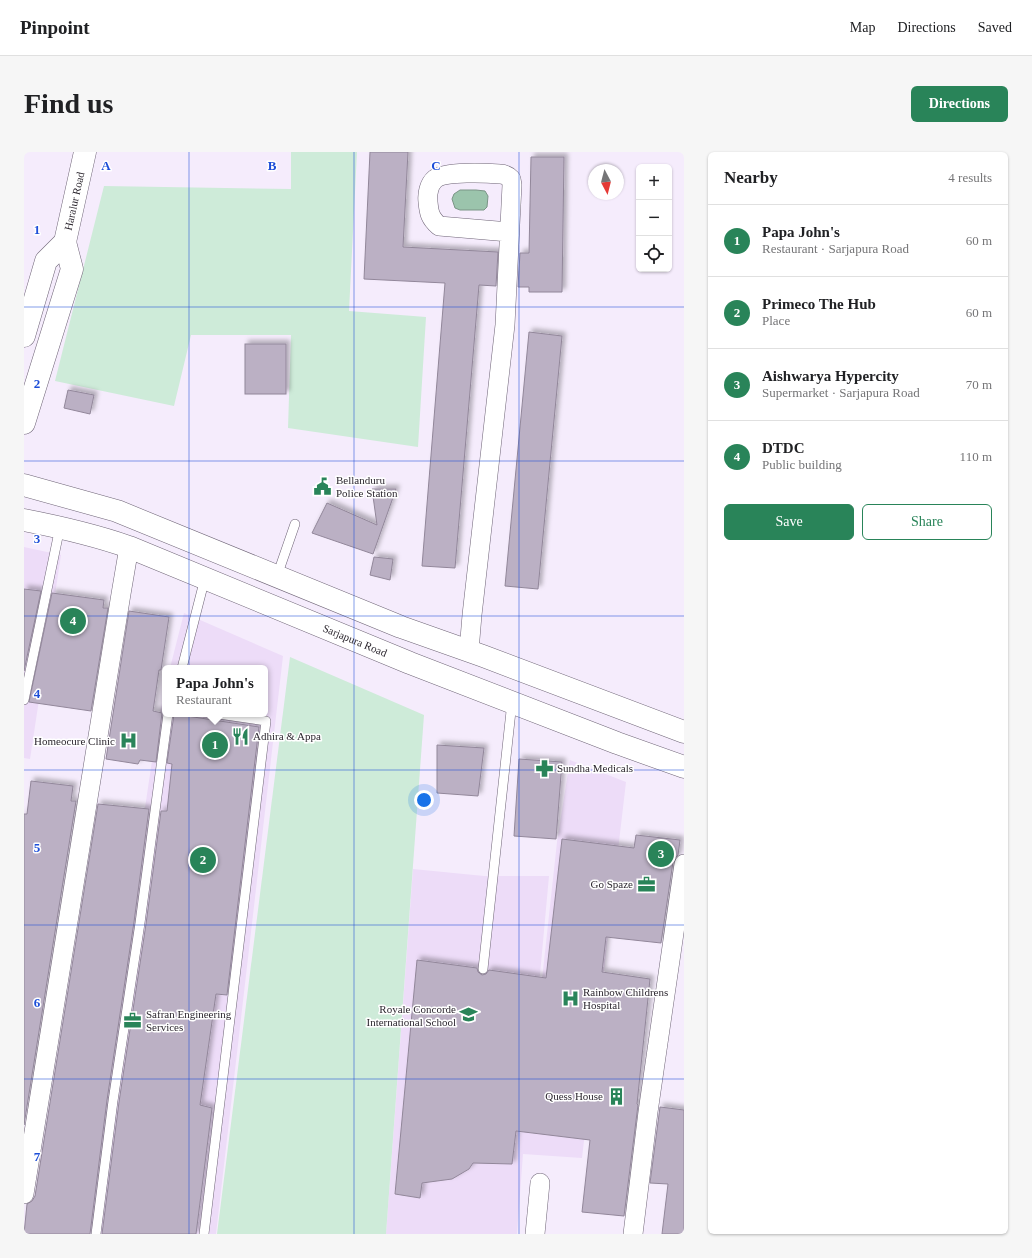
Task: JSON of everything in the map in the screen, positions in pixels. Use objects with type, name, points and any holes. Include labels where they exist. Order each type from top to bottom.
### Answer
[{"type":"main road","name":"Haralur Road","points":[[24,336],[46,261],[65,242],[85,152]]},
{"type":"main road","points":[[24,423],[72,269],[65,242]]},
{"type":"main road","points":[[27,482],[117,510],[401,627],[470,651],[684,732]]},
{"type":"main road","name":"Sarjapura Road","points":[[24,520],[99,536],[130,547],[403,660],[684,767]]},
{"type":"street","points":[[470,651],[472,615],[506,325],[512,184],[511,179],[508,176],[501,174],[452,174],[436,178],[430,184],[427,196],[429,213],[433,220],[440,226],[509,232]]},
{"type":"street","points":[[24,1194],[130,547]]},
{"type":"street","points":[[633,1234],[648,1112],[684,864]]},
{"type":"street","points":[[535,1234],[540,1183]]},
{"type":"lane","points":[[277,576],[295,524]]},
{"type":"lane","points":[[24,700],[60,527]]},
{"type":"lane","points":[[183,665],[205,578]]},
{"type":"lane","points":[[483,969],[512,702]]},
{"type":"lane","points":[[96,1234],[113,1102],[140,923],[168,717]]},
{"type":"lane","points":[[204,1234],[266,721],[239,717]]},
{"type":"shaded area","points":[[291,152],[357,152],[349,311],[426,317],[418,447],[288,428],[291,335],[191,335],[174,406],[55,381],[104,186],[291,189]]},
{"type":"shaded area","points":[[460,190],[485,191],[488,196],[487,207],[484,210],[460,210],[455,208],[452,199],[454,194]]},
{"type":"shaded area","points":[[24,547],[61,555],[30,759],[24,758]]},
{"type":"shaded area","points":[[184,613],[283,656],[216,1234],[82,1234],[158,720],[162,703],[162,717],[268,717],[268,665],[171,665]]},
{"type":"shaded area","points":[[290,657],[424,715],[386,1234],[217,1234]]},
{"type":"shaded area","name":"Royale Concorde International School","points":[[570,760],[626,782],[582,1158],[523,1154],[517,1234],[386,1234],[413,869],[484,876],[549,876],[527,1117],[557,842]]},
{"type":"building","points":[[370,152],[408,152],[403,247],[498,252],[496,286],[479,285],[455,568],[422,566],[445,283],[364,279]]},
{"type":"building","points":[[531,157],[564,157],[562,292],[529,292],[529,287],[518,287],[520,253],[529,253]]},
{"type":"building","points":[[529,332],[562,336],[538,589],[505,586]]},
{"type":"building","points":[[245,344],[286,344],[286,394],[245,394]]},
{"type":"building","points":[[68,390],[94,395],[90,414],[64,408]]},
{"type":"building","points":[[372,489],[396,489],[373,554],[312,533],[327,503],[377,525]]},
{"type":"building","points":[[374,557],[393,559],[390,580],[370,575]]},
{"type":"building","points":[[24,589],[41,591],[24,671]]},
{"type":"building","points":[[52,593],[104,600],[103,608],[108,608],[91,711],[29,702]]},
{"type":"building","points":[[129,611],[169,617],[153,711],[162,713],[156,762],[140,760],[138,764],[106,759]]},
{"type":"building","points":[[174,717],[194,717],[259,727],[227,995],[216,994],[200,1105],[212,1108],[196,1234],[102,1234],[119,1102],[146,924],[161,811],[167,811],[172,764],[167,763]]},
{"type":"building","points":[[437,745],[484,748],[478,796],[437,793]]},
{"type":"building","points":[[519,759],[562,762],[556,839],[514,836]]},
{"type":"building","points":[[31,781],[73,786],[71,801],[76,801],[24,1125],[24,814],[27,814]]},
{"type":"building","points":[[98,804],[149,809],[134,922],[107,1100],[90,1234],[24,1234],[27,1204],[32,1201],[35,1196]]},
{"type":"building","points":[[636,835],[680,840],[678,855],[673,862],[661,943],[606,937],[602,972],[650,979],[638,1105],[624,1216],[582,1212],[590,1140],[516,1131],[512,1164],[473,1163],[469,1169],[452,1179],[422,1183],[420,1198],[395,1194],[417,960],[477,968],[478,972],[482,975],[486,974],[489,970],[546,978],[562,839],[634,848]]},
{"type":"building","points":[[660,1107],[684,1110],[684,1234],[662,1234],[668,1184],[650,1183]]},
{"type":"place","name":"Bellanduru Police Station","points":[[323,486]]},
{"type":"place","name":"DTDC","points":[[73,621]]},
{"type":"place","name":"Adhira & Appa","points":[[240,736]]},
{"type":"place","name":"Homeocure Clinic","points":[[128,741]]},
{"type":"place","name":"Papa John's","points":[[215,745]]},
{"type":"place","name":"Sundha Medicals","points":[[544,768]]},
{"type":"place","name":"Aishwarya Hypercity","points":[[661,854]]},
{"type":"place","name":"Primeco The Hub","points":[[203,860]]},
{"type":"place","name":"Go Spaze","points":[[646,884]]},
{"type":"place","name":"Rainbow Childrens Hospital","points":[[570,998]]},
{"type":"place","name":"Royale Concorde International School","points":[[469,1015]]},
{"type":"place","name":"Safran Engineering Services","points":[[133,1020]]},
{"type":"place","name":"Quess House","points":[[616,1096]]}]
